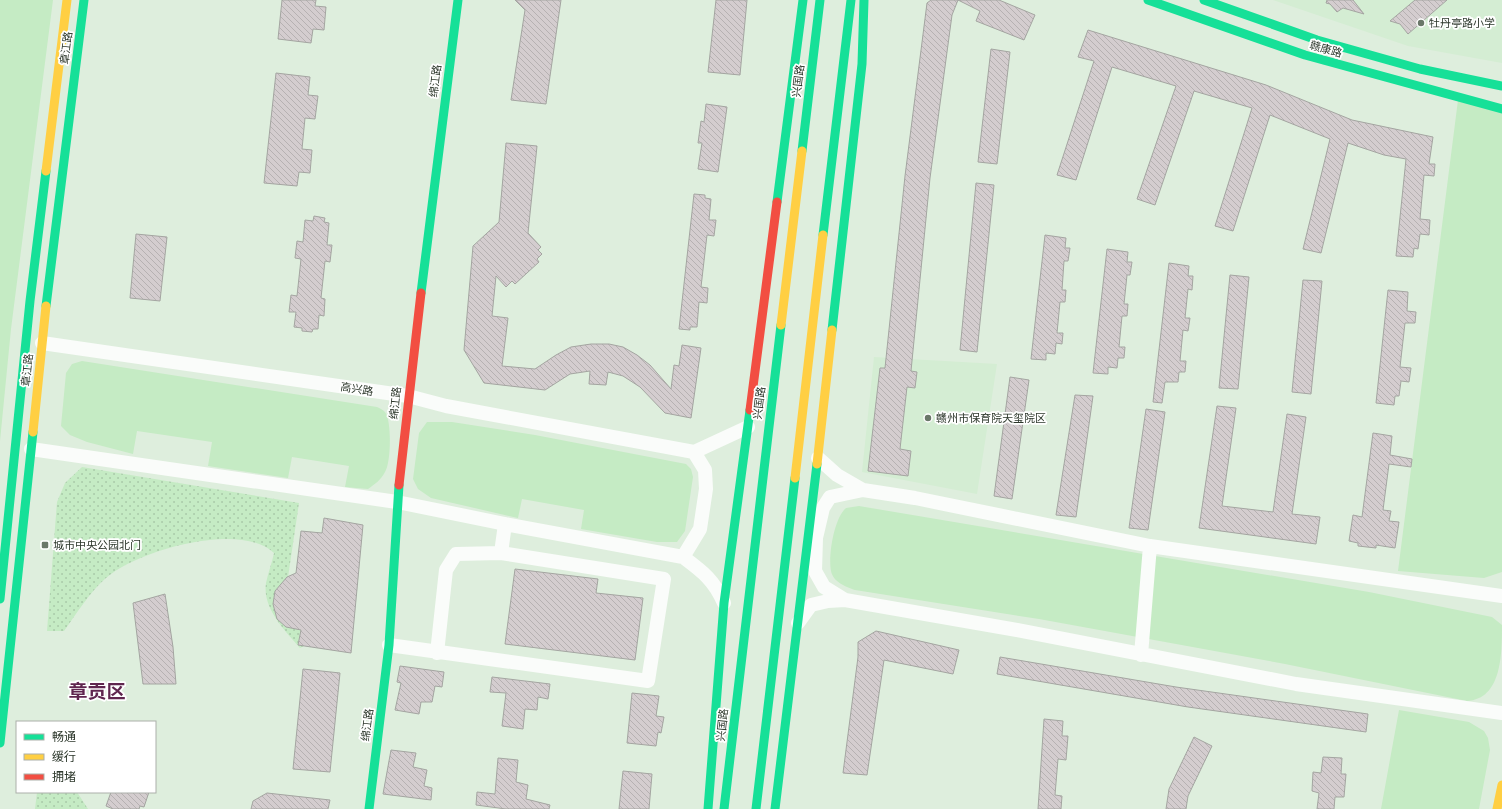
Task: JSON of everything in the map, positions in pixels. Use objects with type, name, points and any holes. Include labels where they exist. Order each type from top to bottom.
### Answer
[{"type":"main road","name":"章江路","points":[[0,599],[30,301],[67,0]]},
{"type":"main road","name":"章江路","points":[[0,743],[42,343],[84,0]]},
{"type":"main road","name":"绵江路","points":[[369,809],[389,645],[397,502],[408,396],[458,0]]},
{"type":"main road","points":[[708,809],[724,603],[803,0]]},
{"type":"main road","name":"兴国路","points":[[724,809],[820,0]]},
{"type":"main road","points":[[756,809],[851,0]]},
{"type":"main road","points":[[848,32],[861,0]]},
{"type":"main road","points":[[775,809],[818,458],[862,64],[864,0]]},
{"type":"main road","name":"赣康路","points":[[1148,0],[1305,55],[1502,109]]},
{"type":"main road","name":"赣康路","points":[[1204,0],[1215,2],[1317,40],[1420,69],[1502,86]]},
{"type":"main road","points":[[1498,809],[1502,785]]},
{"type":"street","name":"高兴路","points":[[42,343],[408,396],[446,406],[694,452]]},
{"type":"street","points":[[683,557],[700,529],[706,489],[705,470],[694,452],[748,426]]},
{"type":"street","points":[[31,449],[397,502],[505,524],[683,557],[705,573],[717,587],[724,603]]},
{"type":"street","points":[[818,458],[837,475],[863,490]]},
{"type":"street","points":[[845,600],[824,587],[814,571],[816,538],[823,508],[830,497],[863,490],[915,498],[1150,546],[1502,596]]},
{"type":"street","points":[[501,553],[505,524]]},
{"type":"street","points":[[1141,655],[1150,546]]},
{"type":"street","points":[[389,645],[437,653],[648,681],[664,579],[501,553],[456,554],[446,570],[437,653]]},
{"type":"street","points":[[798,623],[811,605],[845,600],[1017,630],[1296,684],[1502,713]]},
{"type":"shaded area","points":[[0,0],[53,0],[11,329],[0,441]]},
{"type":"shaded area","name":"牡丹亭路小学","points":[[1273,0],[1502,0],[1502,63],[1408,46]]},
{"type":"shaded area","points":[[1458,100],[1502,111],[1502,572],[1484,578],[1398,571]]},
{"type":"shaded area","name":"赣州市保育院天玺院区","points":[[874,357],[997,364],[977,494],[862,472]]},
{"type":"shaded area","points":[[82,361],[377,407],[385,412],[389,424],[390,442],[387,467],[380,480],[368,489],[345,487],[349,466],[292,457],[288,478],[208,466],[212,442],[137,431],[133,454],[87,442],[70,435],[61,426],[66,373],[72,364]]},
{"type":"shaded area","points":[[427,422],[452,422],[535,435],[686,464],[691,469],[693,477],[685,531],[677,542],[657,542],[581,529],[584,510],[522,499],[518,518],[431,498],[418,489],[413,479],[419,433]]},
{"type":"shaded area","points":[[82,467],[299,503],[287,584],[300,628],[310,643],[300,648],[282,627],[271,610],[266,592],[266,583],[274,553],[258,544],[238,539],[214,539],[189,543],[164,549],[141,558],[121,568],[106,578],[94,590],[64,631],[47,631],[57,502],[65,483]]},
{"type":"shaded area","points":[[859,506],[1369,592],[1492,617],[1502,625],[1498,673],[1487,692],[1479,698],[1467,701],[1285,664],[1039,619],[855,590],[844,586],[834,578],[831,571],[830,556],[835,528],[842,513],[846,508]]},
{"type":"shaded area","points":[[1399,710],[1469,722],[1484,731],[1488,738],[1490,750],[1479,809],[1381,809]]},
{"type":"shaded area","points":[[37,793],[78,793],[88,809],[35,809]]},
{"type":"building","points":[[282,0],[316,0],[315,6],[326,7],[324,30],[313,29],[311,43],[278,39]]},
{"type":"building","points":[[515,0],[561,0],[546,104],[511,100],[525,10]]},
{"type":"building","points":[[716,0],[747,0],[740,75],[708,72]]},
{"type":"building","points":[[931,0],[958,0],[952,15],[930,178],[911,371],[917,372],[915,388],[907,387],[900,449],[911,451],[908,476],[868,471],[880,368],[885,368],[905,176],[927,3]]},
{"type":"building","points":[[958,0],[999,0],[1035,15],[1024,40],[976,21],[980,11]]},
{"type":"building","points":[[1327,0],[1353,0],[1364,14],[1343,8],[1337,12],[1330,4],[1326,3]]},
{"type":"building","points":[[1415,0],[1447,0],[1408,34],[1400,24],[1390,21]]},
{"type":"building","points":[[1088,30],[1266,85],[1352,120],[1433,137],[1429,164],[1435,164],[1434,176],[1424,175],[1420,219],[1430,220],[1429,235],[1420,234],[1418,249],[1414,248],[1413,257],[1396,256],[1406,159],[1384,155],[1348,143],[1321,253],[1303,249],[1330,139],[1270,115],[1233,231],[1215,226],[1252,108],[1194,91],[1155,205],[1137,199],[1176,86],[1112,67],[1076,180],[1057,175],[1094,61],[1078,57]]},
{"type":"building","points":[[991,49],[1010,52],[997,164],[978,162]]},
{"type":"building","points":[[276,73],[310,77],[308,95],[318,96],[315,119],[305,118],[302,149],[312,150],[310,173],[299,172],[297,186],[264,183]]},
{"type":"building","points":[[706,104],[727,107],[718,172],[698,169],[702,143],[698,143],[701,121],[704,122]]},
{"type":"building","points":[[506,143],[537,146],[528,233],[541,247],[538,250],[542,254],[537,259],[539,262],[515,284],[512,281],[506,287],[496,276],[492,316],[508,318],[502,366],[535,369],[571,347],[591,344],[609,344],[623,347],[637,355],[650,365],[671,389],[674,365],[679,366],[682,345],[701,348],[691,418],[665,413],[640,387],[623,376],[608,372],[606,385],[589,384],[590,371],[570,374],[545,390],[484,383],[464,350],[473,246],[499,222]]},
{"type":"building","points":[[976,183],[994,185],[977,352],[960,350]]},
{"type":"building","points":[[694,194],[705,195],[705,198],[711,199],[709,220],[716,220],[714,236],[707,235],[701,287],[708,288],[707,303],[699,302],[697,327],[690,327],[690,330],[679,329]]},
{"type":"building","points":[[314,216],[325,218],[324,222],[329,223],[327,245],[332,245],[330,262],[325,261],[321,298],[325,299],[324,316],[319,315],[318,329],[313,329],[312,332],[302,331],[302,328],[294,327],[296,312],[289,312],[291,295],[297,296],[301,259],[295,258],[297,241],[303,242],[305,220],[313,221]]},
{"type":"building","points":[[136,234],[167,237],[160,301],[130,298]]},
{"type":"building","points":[[1045,235],[1066,238],[1065,248],[1070,248],[1068,261],[1064,261],[1062,290],[1066,290],[1065,302],[1060,302],[1057,333],[1063,333],[1062,344],[1056,343],[1055,354],[1046,353],[1046,360],[1031,359]]},
{"type":"building","points":[[1107,249],[1128,252],[1127,262],[1132,262],[1130,275],[1127,275],[1124,304],[1128,304],[1127,316],[1122,316],[1119,347],[1125,347],[1124,358],[1118,358],[1117,368],[1108,367],[1108,374],[1093,373]]},
{"type":"building","points":[[1169,263],[1189,266],[1188,276],[1193,276],[1192,290],[1188,289],[1185,318],[1190,318],[1188,331],[1183,330],[1180,361],[1186,361],[1185,372],[1179,372],[1178,382],[1165,382],[1162,403],[1153,402]]},
{"type":"building","points":[[1230,275],[1249,277],[1238,389],[1219,388]]},
{"type":"building","points":[[1303,280],[1322,281],[1311,394],[1292,392]]},
{"type":"building","points":[[1388,290],[1408,292],[1407,311],[1416,312],[1415,323],[1405,323],[1400,367],[1411,368],[1409,382],[1401,381],[1399,396],[1395,396],[1394,405],[1376,403]]},
{"type":"building","points":[[1010,377],[1029,380],[1012,499],[994,496]]},
{"type":"building","points":[[1075,395],[1093,396],[1076,517],[1056,515]]},
{"type":"building","points":[[1217,406],[1236,408],[1222,506],[1273,512],[1287,414],[1306,417],[1292,514],[1320,517],[1316,544],[1199,528]]},
{"type":"building","points":[[1146,409],[1165,412],[1148,530],[1129,528]]},
{"type":"building","points":[[1373,433],[1392,436],[1390,455],[1412,459],[1411,467],[1389,464],[1383,510],[1391,511],[1389,521],[1399,522],[1395,548],[1376,545],[1376,548],[1358,546],[1358,543],[1349,541],[1353,515],[1362,517]]},
{"type":"building","points":[[324,518],[363,525],[351,653],[298,645],[301,630],[286,627],[277,619],[273,604],[275,591],[287,577],[296,573],[301,531],[322,533]]},
{"type":"building","points":[[515,569],[598,579],[596,593],[643,598],[635,660],[505,644]]},
{"type":"building","points":[[165,594],[173,647],[176,684],[143,684],[133,603]]},
{"type":"building","points":[[876,631],[959,650],[953,674],[884,660],[867,775],[843,773],[858,657],[858,642]]},
{"type":"building","points":[[1000,657],[1176,687],[1368,714],[1366,732],[1188,707],[997,674]]},
{"type":"building","points":[[400,666],[444,672],[442,687],[435,686],[432,702],[421,702],[419,714],[395,710],[401,683],[397,682]]},
{"type":"building","points":[[303,669],[340,673],[330,772],[293,769]]},
{"type":"building","points":[[492,677],[550,684],[548,699],[538,697],[537,710],[525,709],[523,729],[502,726],[506,693],[490,692]]},
{"type":"building","points":[[632,693],[659,696],[656,716],[664,717],[661,733],[658,732],[656,746],[627,743]]},
{"type":"building","points":[[1044,719],[1063,721],[1062,736],[1068,736],[1066,760],[1058,759],[1055,795],[1062,796],[1061,809],[1038,809]]},
{"type":"building","points":[[1194,737],[1212,746],[1188,796],[1186,809],[1166,809],[1169,789]]},
{"type":"building","points":[[391,750],[416,753],[413,767],[427,770],[424,786],[432,788],[431,800],[383,794]]},
{"type":"building","points":[[1323,757],[1342,758],[1341,774],[1346,774],[1344,797],[1335,797],[1334,809],[1317,809],[1319,793],[1312,791],[1313,772],[1321,773]]},
{"type":"building","points":[[498,758],[518,760],[516,782],[528,785],[526,799],[550,805],[549,809],[506,809],[476,805],[477,792],[495,794]]},
{"type":"building","points":[[623,771],[652,774],[649,809],[619,809]]},
{"type":"building","points":[[111,793],[149,793],[144,807],[140,806],[139,809],[113,809],[106,806]]},
{"type":"building","points":[[267,793],[330,800],[328,809],[251,809],[253,801]]},
{"type":"traffic: fast","points":[[46,306],[84,0]]},
{"type":"traffic: fast","points":[[421,293],[458,0]]},
{"type":"traffic: fast","points":[[777,202],[803,0]]},
{"type":"traffic: fast","points":[[802,151],[820,0]]},
{"type":"traffic: fast","points":[[823,235],[851,0]]},
{"type":"traffic: fast","points":[[832,330],[862,64],[864,0]]},
{"type":"traffic: fast","points":[[1148,0],[1305,55],[1502,109]]},
{"type":"traffic: fast","points":[[1204,0],[1317,40],[1420,69],[1502,86]]},
{"type":"traffic: fast","points":[[0,599],[30,301],[46,171]]},
{"type":"traffic: fast","points":[[724,809],[781,325]]},
{"type":"traffic: fast","points":[[708,809],[724,603],[750,410]]},
{"type":"traffic: fast","points":[[0,743],[33,432]]},
{"type":"traffic: fast","points":[[775,809],[817,464]]},
{"type":"traffic: fast","points":[[756,809],[795,478]]},
{"type":"traffic: fast","points":[[369,809],[389,645],[399,485]]},
{"type":"traffic: slow","points":[[46,171],[67,0]]},
{"type":"traffic: slow","points":[[781,325],[802,151]]},
{"type":"traffic: slow","points":[[795,478],[823,235]]},
{"type":"traffic: slow","points":[[33,432],[46,306]]},
{"type":"traffic: slow","points":[[817,464],[832,330]]},
{"type":"traffic: slow","points":[[1497,809],[1502,785]]},
{"type":"traffic: jam","points":[[750,410],[777,202]]},
{"type":"traffic: jam","points":[[399,485],[421,293]]},
{"type":"place","name":"牡丹亭路小学","points":[[1421,23]]},
{"type":"place","name":"赣州市保育院天玺院区","points":[[928,418]]},
{"type":"place","name":"城市中央公园北门","points":[[45,545]]},
{"type":"district","name":"章贡区","points":[[97,691]]}]
